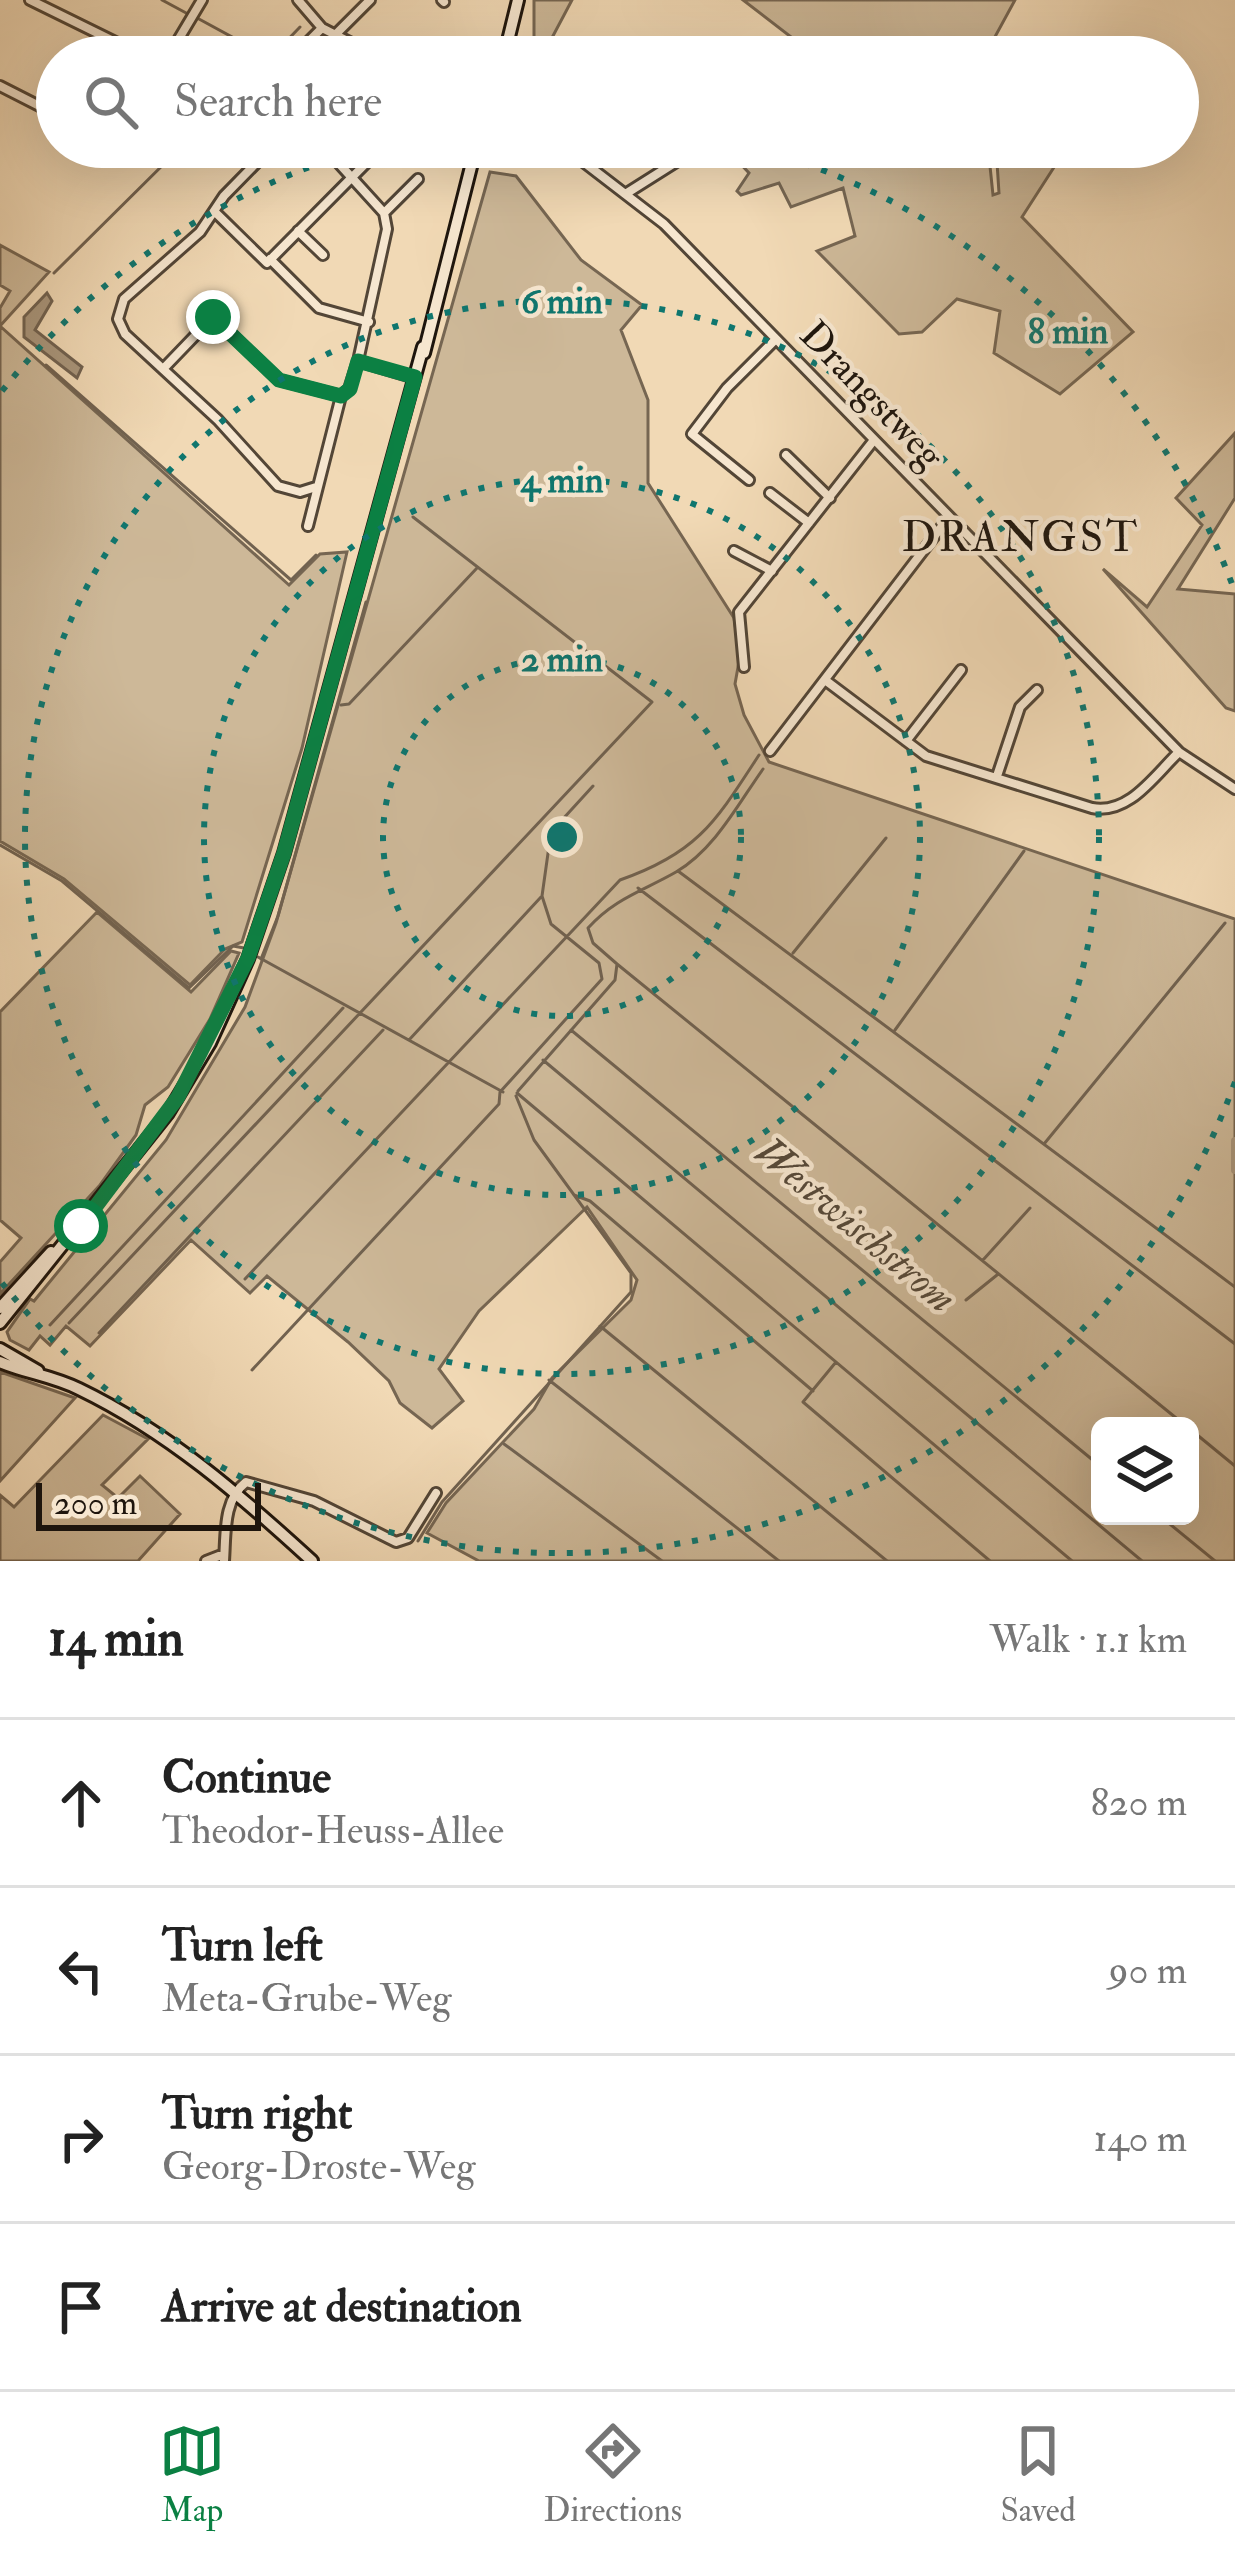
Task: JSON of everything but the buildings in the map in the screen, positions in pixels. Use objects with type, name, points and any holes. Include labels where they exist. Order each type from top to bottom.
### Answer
[{"type":"street","points":[[30,0],[103,36]]},
{"type":"street","points":[[181,36],[202,0]]},
{"type":"street","points":[[298,0],[334,36],[370,0]]},
{"type":"street","points":[[509,36],[518,0]]},
{"type":"street","points":[[314,36],[322,28]]},
{"type":"street","points":[[0,86],[36,104]]},
{"type":"street","points":[[254,168],[154,278],[143,278],[118,310],[125,334],[278,486],[300,492],[316,487]]},
{"type":"street","points":[[308,526],[341,396],[350,389],[369,322],[368,296],[387,229],[384,213],[345,168]]},
{"type":"street","points":[[215,212],[267,263],[361,168]]},
{"type":"street","points":[[0,1308],[105,1191],[165,1112],[224,1011],[284,853],[470,168]]},
{"type":"street","name":"Drangstweg","points":[[593,168],[627,193],[776,339],[1179,752],[1235,790]]},
{"type":"street","points":[[627,193],[668,168]]},
{"type":"street","points":[[384,213],[418,179]]},
{"type":"street","points":[[298,231],[323,255]]},
{"type":"street","points":[[270,259],[320,308],[369,322]]},
{"type":"street","points":[[163,369],[224,304]]},
{"type":"street","points":[[213,317],[279,380],[341,396]]},
{"type":"street","points":[[749,480],[692,434],[727,388],[776,339]]},
{"type":"street","points":[[358,361],[416,376]]},
{"type":"street","points":[[743,667],[739,612],[874,440]]},
{"type":"street","points":[[786,455],[830,498]]},
{"type":"street","points":[[770,493],[809,524]]},
{"type":"street","points":[[770,751],[949,517]]},
{"type":"street","points":[[734,551],[772,571]]},
{"type":"street","points":[[907,741],[961,670]]},
{"type":"street","points":[[825,680],[926,756],[1107,810],[1127,802],[1179,752]]},
{"type":"street","points":[[997,776],[1020,707],[1037,690]]},
{"type":"street","points":[[0,1323],[165,1112]]},
{"type":"street","points":[[0,1346],[137,1420],[235,1491],[312,1561]]},
{"type":"street","points":[[0,1362],[34,1368]]},
{"type":"street","points":[[206,1561],[224,1557],[227,1511],[235,1491],[256,1482],[314,1501],[396,1542],[408,1538],[436,1493]]},
{"type":"shaded area","points":[[534,0],[572,0],[553,36],[534,36]]},
{"type":"shaded area","points":[[743,0],[1015,0],[995,36],[790,36]]},
{"type":"shaded area","points":[[744,168],[990,168],[993,195],[999,193],[997,168],[1054,168],[1022,217],[1133,332],[1060,394],[994,353],[1000,311],[957,299],[922,332],[899,334],[817,251],[855,236],[843,188],[791,207],[779,183],[741,195],[737,191],[749,173]]},
{"type":"shaded area","points":[[490,172],[516,176],[581,260],[642,305],[621,330],[648,400],[648,483],[734,618],[740,656],[735,684],[744,715],[769,762],[1235,919],[1235,1561],[479,1561],[427,1533],[446,1503],[534,1409],[552,1378],[631,1300],[637,1280],[587,1207],[479,1311],[439,1369],[463,1401],[432,1428],[400,1403],[389,1381],[348,1342],[267,1276],[250,1293],[191,1240],[90,1346],[66,1326],[50,1345],[40,1336],[29,1350],[10,1340],[7,1332],[30,1299],[34,1301],[166,1140],[245,1007],[276,923]]},
{"type":"shaded area","points":[[0,245],[49,272],[0,326],[0,308],[10,291],[0,285]]},
{"type":"shaded area","points":[[47,293],[52,301],[35,330],[82,367],[77,378],[24,337],[24,317]]},
{"type":"shaded area","points":[[0,326],[289,585],[320,554],[347,552],[302,748],[242,942],[225,949],[190,985],[64,879],[0,841]]},
{"type":"shaded area","points":[[1235,433],[1235,498],[1178,589],[1235,594],[1235,711],[1226,708],[1103,569],[1147,607],[1202,525],[1176,498]]},
{"type":"shaded area","points":[[97,912],[191,992],[231,951],[239,953],[210,1019],[168,1087],[145,1105],[136,1135],[100,1185],[0,1294],[0,1262],[21,1238],[0,1220],[0,1012]]},
{"type":"shaded area","points":[[0,1372],[75,1398],[0,1481]]},
{"type":"shaded area","points":[[103,1415],[148,1439],[102,1485],[118,1498],[140,1476],[180,1514],[138,1561],[0,1561],[0,1495],[14,1507]]},
{"type":"waterway","points":[[162,0],[188,14]]},
{"type":"waterway","points":[[199,19],[230,36]]},
{"type":"waterway","points":[[291,36],[300,27]]},
{"type":"waterway","points":[[54,273],[160,168]]},
{"type":"waterway","points":[[46,365],[291,580],[316,555]]},
{"type":"waterway","points":[[69,1323],[652,702],[413,517]]},
{"type":"waterway","points":[[341,705],[349,704],[477,568]]},
{"type":"waterway","points":[[261,959],[278,916],[366,602]]},
{"type":"waterway","points":[[245,1279],[620,880],[669,858],[703,832],[759,755]]},
{"type":"waterway","points":[[518,1091],[615,980],[617,964],[593,943],[588,928],[619,902],[676,872],[703,851],[763,769]]},
{"type":"waterway","points":[[252,1370],[499,1104],[500,1092],[602,979],[599,963],[551,924],[542,896],[551,832],[593,786]]},
{"type":"waterway","points":[[793,953],[886,838]]},
{"type":"waterway","points":[[0,845],[62,881],[189,988],[233,946],[244,948]]},
{"type":"waterway","points":[[895,1030],[1024,851]]},
{"type":"waterway","points":[[678,871],[1235,1287]]},
{"type":"waterway","points":[[638,888],[1235,1344]]},
{"type":"waterway","points":[[409,1040],[541,897]]},
{"type":"waterway","points":[[1044,1144],[1225,923]]},
{"type":"waterway","points":[[258,957],[503,1092]]},
{"type":"waterway","points":[[617,964],[1175,1417]]},
{"type":"waterway","points":[[50,1325],[343,1008]]},
{"type":"waterway","points":[[99,1333],[383,1030]]},
{"type":"waterway","name":"Westwischstrom","points":[[571,1030],[1091,1459]]},
{"type":"waterway","points":[[543,1060],[1142,1561]]},
{"type":"waterway","points":[[517,1093],[1072,1561]]},
{"type":"waterway","points":[[418,1541],[442,1502],[631,1292],[631,1273],[534,1140],[516,1096]]},
{"type":"waterway","points":[[1235,1141],[1235,1170]]},
{"type":"waterway","points":[[574,1195],[590,1201],[813,1391]]},
{"type":"waterway","points":[[983,1260],[1030,1208]]},
{"type":"waterway","points":[[966,1300],[997,1275]]},
{"type":"waterway","points":[[600,1326],[887,1561]]},
{"type":"waterway","points":[[836,1362],[803,1402],[990,1561]]},
{"type":"waterway","points":[[549,1380],[779,1561]]},
{"type":"waterway","points":[[1199,1436],[1235,1466]]},
{"type":"waterway","points":[[504,1444],[662,1561]]},
{"type":"waterway","name":"Westwischstrom","points":[[1171,1525],[1215,1561]]},
{"type":"district","name":"DRANGST","points":[[1021,538]]},
{"type":"route","points":[[81,1226],[178,1097],[210,1043],[248,958],[284,853],[415,377],[358,361],[350,389],[341,396],[279,380],[213,317]]}]
